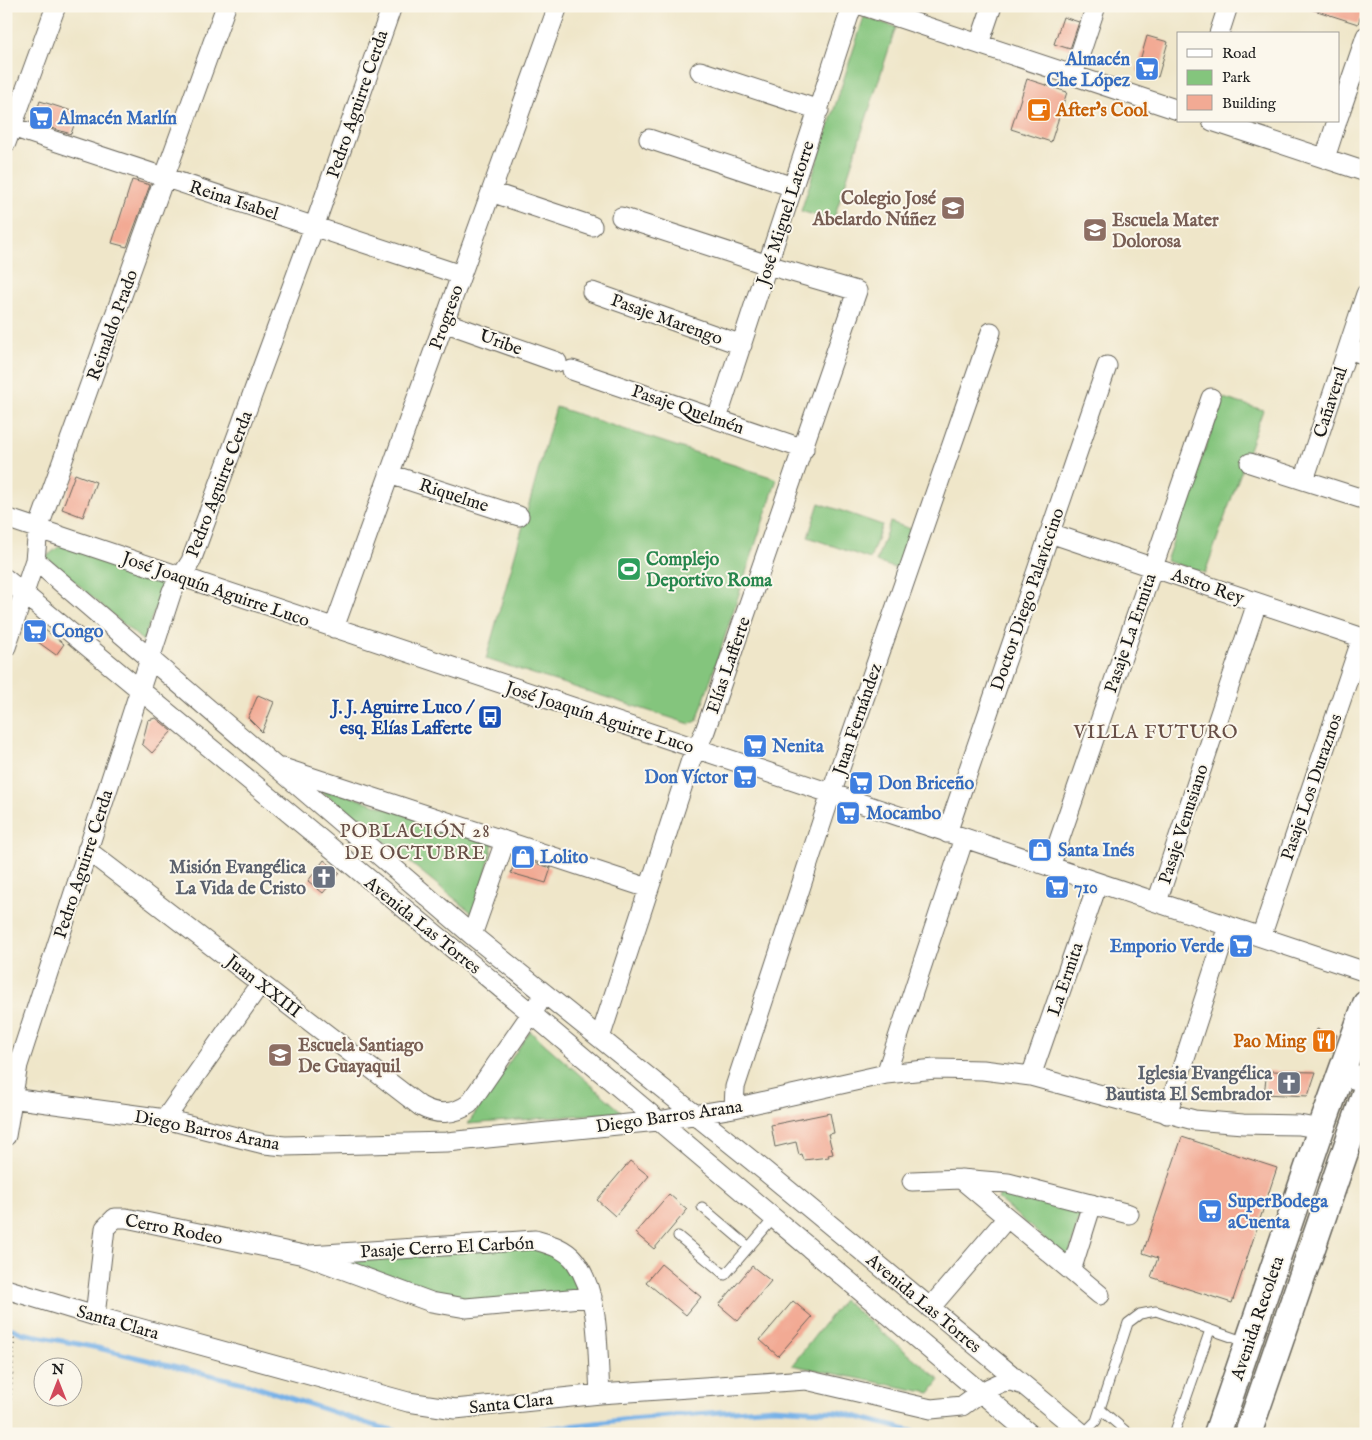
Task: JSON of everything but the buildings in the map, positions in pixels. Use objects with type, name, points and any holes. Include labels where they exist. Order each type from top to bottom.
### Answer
[{"type":"main road","name":"Avenida Recoleta","points":[[1218,1434],[1321,1129],[1366,1004]]},
{"type":"main road","name":"Avenida Recoleta","points":[[1248,1434],[1365,1093]]},
{"type":"street","points":[[8,132],[56,6]]},
{"type":"street","name":"Reinaldo Prado","points":[[6,647],[35,560],[38,529],[226,6]]},
{"type":"street","name":"Pedro Aguirre Cerda","points":[[6,1136],[11,1098],[12,1064],[87,850],[172,591],[191,561],[314,227],[392,6]]},
{"type":"street","name":"Progreso","points":[[334,628],[558,6]]},
{"type":"street","name":"José Miguel Latorre","points":[[718,419],[852,6]]},
{"type":"street","points":[[864,6],[1177,110]]},
{"type":"street","points":[[979,44],[992,6]]},
{"type":"street","points":[[1073,75],[1096,6]]},
{"type":"street","points":[[1220,32],[1228,6]]},
{"type":"street","points":[[1340,114],[1366,36]]},
{"type":"street","points":[[700,70],[819,110]]},
{"type":"street","points":[[1215,122],[1366,172]]},
{"type":"street","points":[[1325,158],[1337,122]]},
{"type":"street","name":"Reina Isabel","points":[[8,132],[165,178],[461,275]]},
{"type":"street","points":[[649,139],[794,187]]},
{"type":"street","points":[[491,192],[592,226]]},
{"type":"street","points":[[621,217],[768,265]]},
{"type":"street","name":"Elías Lafferte","points":[[600,1038],[648,888],[804,449],[857,291],[768,265]]},
{"type":"street","name":"Pasaje Marengo","points":[[592,292],[742,345]]},
{"type":"street","name":"Cañaveral","points":[[1304,480],[1366,294]]},
{"type":"street","name":"Uribe","points":[[444,322],[565,366]]},
{"type":"street","name":"Juan Fernández","points":[[734,1108],[735,1087],[831,794],[991,332]]},
{"type":"street","points":[[1348,349],[1366,355]]},
{"type":"street","name":"Pasaje Quelmén","points":[[565,366],[804,449]]},
{"type":"street","name":"Doctor Diego Palaviccino","points":[[886,1074],[956,836],[1050,533],[1107,366]]},
{"type":"street","name":"Pasaje La Ermita","points":[[1050,867],[1211,398]]},
{"type":"street","points":[[1250,463],[1366,500]]},
{"type":"street","name":"Riquelme","points":[[389,474],[519,516]]},
{"type":"street","name":"José Joaquín Aguirre Luco","points":[[6,518],[1366,972]]},
{"type":"street","name":"Astro Rey","points":[[1050,533],[1364,638]]},
{"type":"street","name":"Avenida Las Torres","points":[[35,560],[472,935],[766,1171],[1020,1384],[1083,1434]]},
{"type":"street","name":"Avenida Las Torres","points":[[6,579],[532,1014],[1030,1434]]},
{"type":"street","name":"Pasaje Venusiano","points":[[1157,902],[1257,603]]},
{"type":"street","name":"Pasaje Los Duraznos","points":[[1260,937],[1364,638]]},
{"type":"street","points":[[274,765],[648,888]]},
{"type":"street","points":[[472,935],[505,841]]},
{"type":"street","name":"Juan XXIII","points":[[87,850],[420,1106],[431,1112],[458,1111],[469,1104],[532,1014]]},
{"type":"street","name":"La Ermita","points":[[1031,1076],[1098,883]]},
{"type":"street","points":[[1167,1114],[1228,926]]},
{"type":"street","points":[[165,1119],[260,984]]},
{"type":"street","points":[[532,1014],[546,994]]},
{"type":"street","name":"Diego Barros Arana","points":[[11,1098],[165,1119],[264,1144],[285,1146],[447,1142],[658,1121],[734,1108],[886,1074],[935,1069],[982,1070],[1031,1076],[1167,1114],[1215,1123],[1299,1125],[1321,1129]]},
{"type":"street","points":[[1337,1083],[1365,1093]]},
{"type":"street","points":[[746,1194],[766,1171]]},
{"type":"street","points":[[912,1181],[960,1178],[1008,1183],[1129,1214]]},
{"type":"street","points":[[960,1178],[1100,1295]]},
{"type":"street","points":[[1071,1271],[1092,1204]]},
{"type":"street","name":"Cerro Rodeo","points":[[95,1316],[105,1228],[116,1218],[126,1218],[304,1256]]},
{"type":"street","points":[[930,1308],[1007,1218]]},
{"type":"street","name":"Pasaje Cerro El Carbón","points":[[304,1256],[535,1240],[558,1247],[574,1260],[592,1297]]},
{"type":"street","points":[[304,1256],[431,1302],[466,1308],[592,1297],[600,1394]]},
{"type":"street","name":"Santa Clara","points":[[6,1289],[95,1316],[418,1403],[455,1409],[600,1394],[806,1380],[931,1409],[962,1406],[981,1392],[1002,1382],[1011,1381],[1020,1384]]},
{"type":"lane","points":[[702,1207],[749,1247]]},
{"type":"lane","points":[[678,1236],[725,1275],[774,1218]]},
{"type":"lane","points":[[1083,1434],[1096,1421],[1128,1323],[1140,1314],[1156,1311],[1248,1343]]},
{"type":"lane","points":[[1174,1434],[1210,1330]]},
{"type":"lane","points":[[1100,1409],[1129,1434]]},
{"type":"path","points":[[6,1315],[14,1341],[8,1434]]},
{"type":"green space","points":[[864,17],[896,27],[833,221],[801,211]]},
{"type":"green space","points":[[1223,398],[1263,410],[1205,573],[1166,561]]},
{"type":"green space","name":"Complejo Deportivo Roma","points":[[556,407],[777,479],[697,721],[690,724],[486,659]]},
{"type":"green space","points":[[819,503],[882,525],[870,559],[808,537]]},
{"type":"green space","points":[[890,522],[911,529],[898,569],[876,562]]},
{"type":"green space","points":[[62,544],[164,585],[143,641],[46,557]]},
{"type":"green space","points":[[313,784],[493,843],[476,916]]},
{"type":"green space","points":[[530,1031],[622,1112],[468,1124]]},
{"type":"green space","points":[[1002,1187],[1082,1208],[1068,1259],[998,1199]]},
{"type":"green space","points":[[538,1246],[571,1268],[581,1294],[464,1304],[325,1260]]},
{"type":"green space","points":[[843,1300],[940,1380],[930,1393],[792,1365]]},
{"type":"waterway","points":[[6,1326],[22,1333],[98,1348],[248,1384],[375,1426],[410,1434]]},
{"type":"waterway","points":[[499,1434],[630,1419],[773,1408],[839,1412],[922,1434]]},
{"type":"place","name":"Almacén Che López","points":[[1147,69]]},
{"type":"place","name":"After's Cool","points":[[1039,110]]},
{"type":"place","name":"Almacén Marlín","points":[[41,118]]},
{"type":"place","name":"Colegio José Abelardo Núñez","points":[[953,208]]},
{"type":"place","name":"Escuela Mater Dolorosa","points":[[1095,230]]},
{"type":"place","name":"Complejo Deportivo Roma","points":[[629,569]]},
{"type":"place","name":"Congo","points":[[35,631]]},
{"type":"place","name":"J. J. Aguirre Luco / esq. Elías Lafferte","points":[[490,717]]},
{"type":"place","name":"Nenita","points":[[755,746]]},
{"type":"place","name":"Don Víctor","points":[[745,777]]},
{"type":"place","name":"Don Briceño","points":[[861,783]]},
{"type":"place","name":"Mocambo","points":[[848,813]]},
{"type":"place","name":"Santa Inés","points":[[1040,850]]},
{"type":"place","name":"Lolito","points":[[523,857]]},
{"type":"place","name":"Misión Evangélica La Vida de Cristo","points":[[324,877]]},
{"type":"place","name":"710","points":[[1057,887]]},
{"type":"place","name":"Emporio Verde","points":[[1241,946]]},
{"type":"place","name":"Pao Ming","points":[[1324,1041]]},
{"type":"place","name":"Escuela Santiago De Guayaquil","points":[[280,1055]]},
{"type":"place","name":"Iglesia Evangélica Bautista El Sembrador","points":[[1289,1083]]},
{"type":"place","name":"SuperBodega aCuenta","points":[[1210,1211]]},
{"type":"district","name":"VILLA FUTURO","points":[[1156,731]]},
{"type":"district","name":"POBLACIÓN 28 DE OCTUBRE","points":[[415,841]]}]
